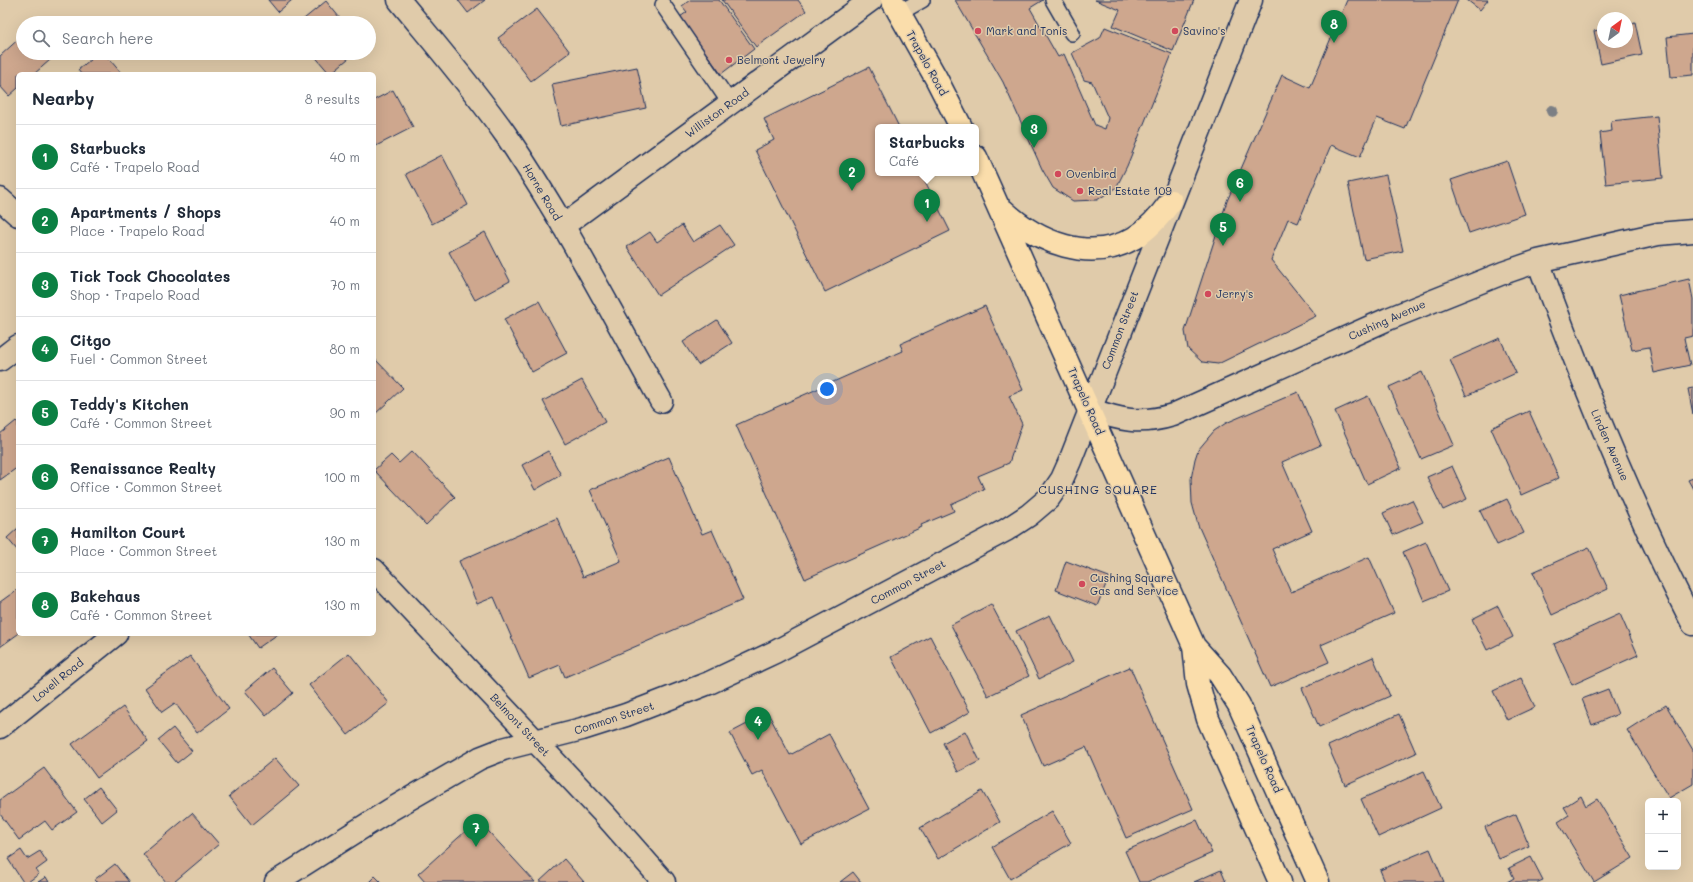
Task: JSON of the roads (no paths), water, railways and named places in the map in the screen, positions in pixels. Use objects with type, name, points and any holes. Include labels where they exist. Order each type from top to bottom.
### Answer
[{"type":"main road","name":"Trapelo Road","points":[[895,6],[936,78],[959,124]]},
{"type":"main road","name":"Trapelo Road","points":[[979,164],[1194,646],[1198,684],[1208,719],[1280,882]]},
{"type":"main road","points":[[999,207],[1028,231],[1044,239],[1076,249],[1091,250],[1106,249],[1120,245],[1135,238],[1160,216],[1171,201]]},
{"type":"main road","name":"Trapelo Road","points":[[1194,646],[1220,675],[1239,705],[1318,882]]},
{"type":"street","name":"Horne Road","points":[[399,0],[493,117],[525,164],[563,226],[661,401]]},
{"type":"street","name":"Williston Road","points":[[563,226],[872,0]]},
{"type":"street","name":"Common Street","points":[[276,882],[377,817],[468,764],[492,752],[582,729],[626,715],[733,672],[781,650],[1018,523],[1042,505],[1055,490],[1066,470],[1250,0]]},
{"type":"street","points":[[0,199],[16,214]]},
{"type":"street","name":"Cushing Avenue","points":[[1089,409],[1126,421],[1157,420],[1173,415],[1427,302],[1538,261],[1658,234],[1693,231]]},
{"type":"street","name":"Linden Avenue","points":[[1538,261],[1584,386],[1672,583],[1693,624]]},
{"type":"street","points":[[0,360],[16,348]]},
{"type":"street","name":"Belmont Street","points":[[376,572],[612,823],[664,882]]},
{"type":"street","name":"Lovell Road","points":[[0,726],[113,636]]},
{"type":"lane","points":[[895,6],[922,0]]},
{"type":"lane","points":[[1053,0],[1072,34]]},
{"type":"lane","points":[[663,5],[730,103]]},
{"type":"place","name":"Mark and Tonis","points":[[978,31]]},
{"type":"place","name":"Savino's","points":[[1175,31]]},
{"type":"place","name":"Bakehaus","points":[[1334,43]]},
{"type":"place","name":"Belmont Jewelry","points":[[729,60]]},
{"type":"place","name":"Tick Tock Chocolates","points":[[1034,148]]},
{"type":"place","name":"Ovenbird","points":[[1058,174]]},
{"type":"place","name":"Apartments / Shops","points":[[852,191]]},
{"type":"place","name":"Real Estate 109","points":[[1080,191]]},
{"type":"place","name":"Renaissance Realty","points":[[1240,202]]},
{"type":"place","name":"Starbucks","points":[[927,222]]},
{"type":"place","name":"Teddy's Kitchen","points":[[1223,246]]},
{"type":"place","name":"Jerry's","points":[[1208,294]]},
{"type":"place","name":"Cushing Square Gas and Service","points":[[1082,584]]},
{"type":"place","name":"Citgo","points":[[758,740]]},
{"type":"place","name":"Hamilton Court","points":[[476,847]]},
{"type":"district","name":"CUSHING SQUARE","points":[[1098,490]]}]
